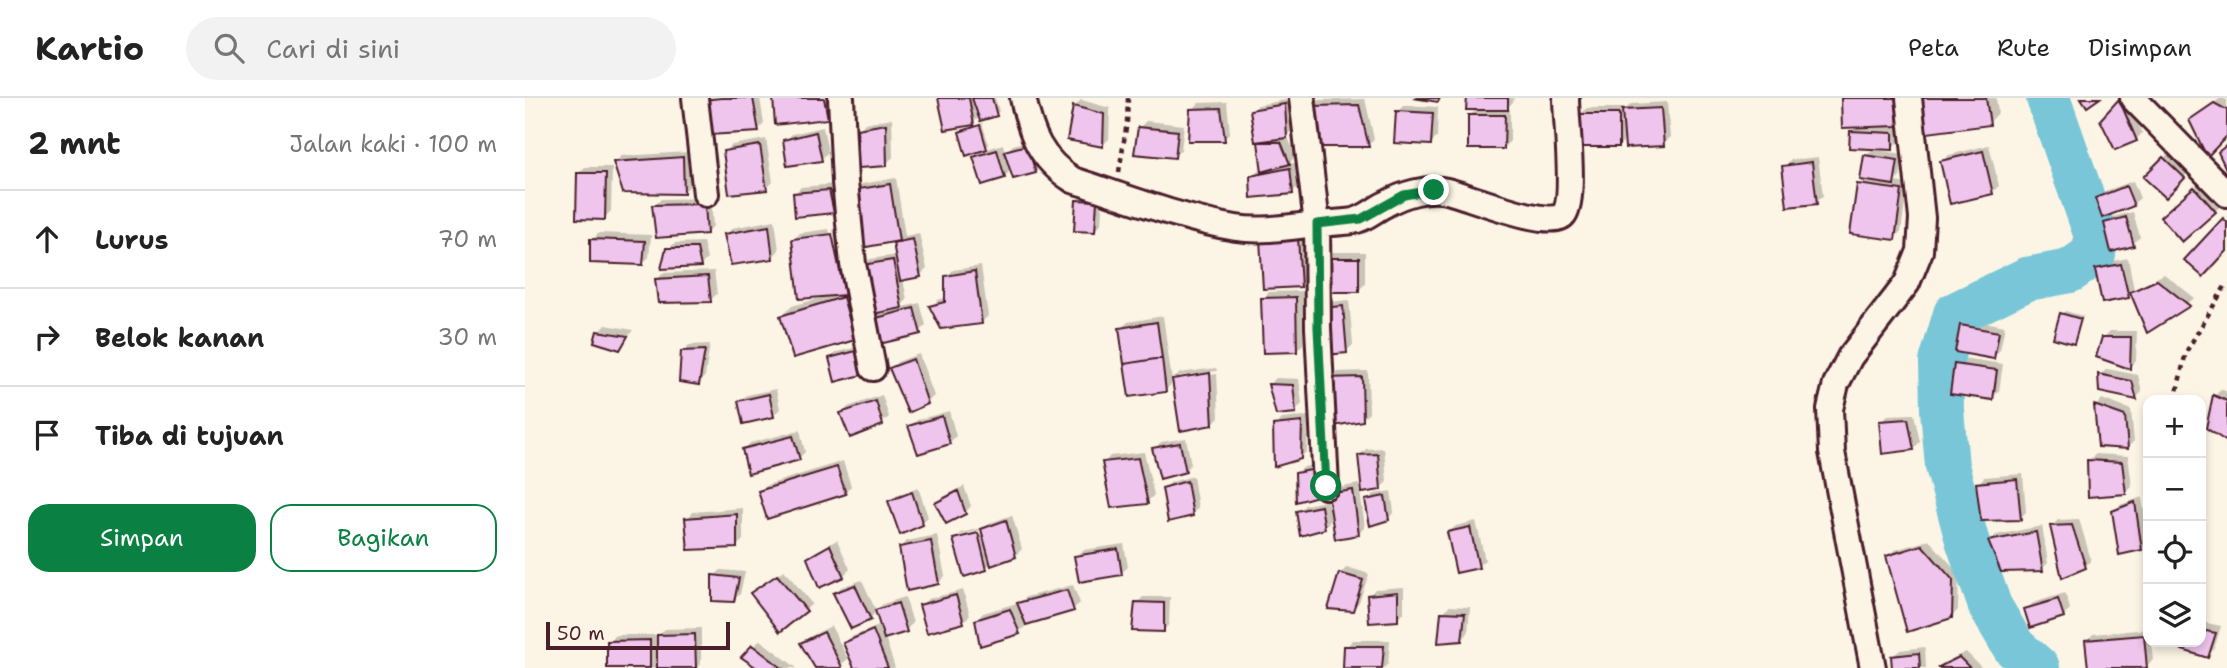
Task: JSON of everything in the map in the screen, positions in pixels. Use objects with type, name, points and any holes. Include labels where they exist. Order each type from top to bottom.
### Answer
[{"type":"street","points":[[695,98],[706,194]]},
{"type":"street","points":[[841,98],[853,264],[873,368]]},
{"type":"street","points":[[1023,98],[1036,143],[1060,171],[1073,180],[1202,220],[1238,228],[1276,229],[1361,219],[1404,195],[1434,190],[1448,191],[1501,209],[1548,219],[1560,218],[1565,214],[1568,204],[1570,180],[1566,98]]},
{"type":"street","points":[[1302,98],[1317,224],[1318,328],[1326,486]]},
{"type":"street","points":[[1873,668],[1832,452],[1830,409],[1836,384],[1850,357],[1907,284],[1920,251],[1922,218],[1909,98]]},
{"type":"street","points":[[2133,98],[2227,194]]},
{"type":"path","points":[[1116,194],[1128,98]]},
{"type":"path","points":[[2176,395],[2186,352],[2227,283]]},
{"type":"building","points":[[753,98],[759,132],[708,135],[703,100]]},
{"type":"building","points":[[773,98],[824,98],[828,119],[775,125]]},
{"type":"building","points":[[938,98],[969,98],[974,125],[945,130]]},
{"type":"building","points":[[972,98],[992,98],[997,116],[980,121]]},
{"type":"building","points":[[1413,98],[1440,98],[1438,102]]},
{"type":"building","points":[[1467,98],[1508,98],[1508,110],[1466,110]]},
{"type":"building","points":[[1841,98],[1897,98],[1898,126],[1842,128]]},
{"type":"building","points":[[1915,98],[1986,98],[1990,125],[1920,134]]},
{"type":"building","points":[[2081,98],[2100,98],[2087,107]]},
{"type":"building","points":[[2119,99],[2137,141],[2115,150],[2100,120]]},
{"type":"building","points":[[2214,103],[2227,110],[2227,136],[2207,157],[2189,120]]},
{"type":"building","points":[[1285,104],[1287,138],[1255,142],[1250,110]]},
{"type":"building","points":[[1359,105],[1369,147],[1315,147],[1311,106]]},
{"type":"building","points":[[1073,106],[1104,114],[1103,147],[1067,140]]},
{"type":"building","points":[[1221,108],[1225,141],[1188,141],[1190,109]]},
{"type":"building","points":[[1661,108],[1664,146],[1625,148],[1622,110]]},
{"type":"building","points":[[1396,111],[1433,113],[1431,145],[1394,143]]},
{"type":"building","points":[[1579,114],[1619,114],[1619,147],[1579,147]]},
{"type":"building","points":[[1468,115],[1505,115],[1504,149],[1468,149]]},
{"type":"building","points":[[886,124],[887,166],[859,168],[857,129]]},
{"type":"building","points":[[980,125],[987,149],[966,156],[959,132]]},
{"type":"building","points":[[1138,127],[1178,131],[1175,158],[1134,154]]},
{"type":"building","points":[[1850,131],[1893,133],[1893,150],[1849,148]]},
{"type":"building","points":[[816,132],[822,161],[787,166],[783,140]]},
{"type":"building","points":[[1258,142],[1281,142],[1290,164],[1262,172]]},
{"type":"building","points":[[760,145],[767,190],[729,194],[723,151]]},
{"type":"building","points":[[1027,145],[1036,173],[1013,179],[1004,151]]},
{"type":"building","points":[[2227,145],[2227,171],[2218,152]]},
{"type":"building","points":[[997,150],[1005,178],[982,185],[973,157]]},
{"type":"building","points":[[1983,151],[1993,194],[1950,204],[1940,161]]},
{"type":"building","points":[[1864,155],[1898,160],[1894,185],[1860,180]]},
{"type":"building","points":[[683,157],[684,194],[623,193],[613,162]]},
{"type":"building","points":[[2163,157],[2185,178],[2166,198],[2143,177]]},
{"type":"building","points":[[1812,162],[1817,204],[1787,207],[1782,166]]},
{"type":"building","points":[[1290,168],[1293,194],[1251,198],[1250,176]]},
{"type":"building","points":[[577,173],[606,173],[605,220],[576,219]]},
{"type":"building","points":[[890,184],[899,241],[861,248],[853,190]]},
{"type":"building","points":[[1857,184],[1902,190],[1895,240],[1850,234]]},
{"type":"building","points":[[2126,186],[2134,206],[2102,218],[2095,198]]},
{"type":"building","points":[[2194,187],[2216,212],[2182,242],[2160,217]]},
{"type":"building","points":[[829,190],[834,213],[795,217],[793,193]]},
{"type":"building","points":[[1076,200],[1097,201],[1095,232],[1074,231]]},
{"type":"building","points":[[705,204],[707,234],[656,238],[652,205]]},
{"type":"building","points":[[2126,217],[2134,246],[2111,252],[2104,223]]},
{"type":"building","points":[[2223,218],[2227,222],[2227,251],[2203,277],[2184,260]]},
{"type":"building","points":[[769,226],[773,259],[731,265],[724,234]]},
{"type":"building","points":[[832,234],[845,295],[799,299],[792,239]]},
{"type":"building","points":[[1298,237],[1301,287],[1263,289],[1260,239]]},
{"type":"building","points":[[590,239],[645,241],[643,265],[590,263]]},
{"type":"building","points":[[913,239],[921,277],[900,281],[893,243]]},
{"type":"building","points":[[666,248],[697,248],[701,267],[661,269]]},
{"type":"building","points":[[1323,258],[1359,258],[1359,292],[1323,292]]},
{"type":"building","points":[[893,260],[902,308],[868,315],[862,265]]},
{"type":"building","points":[[2121,264],[2129,298],[2102,303],[2095,269]]},
{"type":"building","points":[[975,271],[982,324],[941,329],[929,306],[945,302],[945,276]]},
{"type":"building","points":[[708,276],[711,302],[658,303],[655,279]]},
{"type":"building","points":[[2157,280],[2190,306],[2147,333],[2130,292]]},
{"type":"building","points":[[843,297],[855,340],[793,358],[780,316]]},
{"type":"building","points":[[1296,297],[1297,352],[1263,353],[1261,298]]},
{"type":"building","points":[[1343,306],[1347,353],[1325,355],[1321,308]]},
{"type":"building","points":[[914,308],[921,334],[875,345],[869,320]]},
{"type":"building","points":[[2060,313],[2081,319],[2074,344],[2053,338]]},
{"type":"building","points":[[1157,322],[1162,358],[1124,364],[1119,328]]},
{"type":"building","points":[[1960,325],[1999,332],[1994,359],[1955,352]]},
{"type":"building","points":[[597,331],[628,336],[620,350],[594,342]]},
{"type":"building","points":[[2102,337],[2131,337],[2130,369],[2096,357]]},
{"type":"building","points":[[705,350],[699,385],[679,382],[681,351]]},
{"type":"building","points":[[856,351],[862,375],[835,382],[829,358]]},
{"type":"building","points":[[1162,358],[1166,392],[1129,397],[1124,364]]},
{"type":"building","points":[[913,359],[928,404],[908,413],[889,368]]},
{"type":"building","points":[[1954,364],[1997,370],[1993,400],[1950,394]]},
{"type":"building","points":[[1210,373],[1213,425],[1180,431],[1172,379]]},
{"type":"building","points":[[2098,374],[2132,381],[2137,400],[2099,392]]},
{"type":"building","points":[[1362,377],[1363,421],[1327,427],[1324,378]]},
{"type":"building","points":[[1268,384],[1293,385],[1296,413],[1276,415]]},
{"type":"building","points":[[769,394],[774,417],[743,424],[738,401]]},
{"type":"building","points":[[2213,395],[2227,401],[2227,442],[2206,428]]},
{"type":"building","points":[[876,401],[883,425],[850,438],[840,413]]},
{"type":"building","points":[[2094,405],[2125,416],[2128,449],[2098,447]]},
{"type":"building","points":[[942,416],[950,444],[918,454],[908,426]]},
{"type":"building","points":[[1908,419],[1914,450],[1882,454],[1879,421]]},
{"type":"building","points":[[1302,422],[1301,459],[1274,467],[1273,425]]},
{"type":"building","points":[[793,436],[800,460],[748,474],[742,449]]},
{"type":"building","points":[[1180,443],[1186,472],[1160,479],[1152,448]]},
{"type":"building","points":[[1378,454],[1381,490],[1362,493],[1358,455]]},
{"type":"building","points":[[1138,458],[1148,504],[1111,508],[1102,462]]},
{"type":"building","points":[[2087,460],[2122,462],[2126,494],[2088,497]]},
{"type":"building","points":[[837,467],[846,494],[767,519],[758,491]]},
{"type":"building","points":[[1316,469],[1318,496],[1296,502],[1295,473]]},
{"type":"building","points":[[2017,479],[2021,520],[1981,521],[1976,483]]},
{"type":"building","points":[[1187,481],[1193,516],[1168,522],[1162,488]]},
{"type":"building","points":[[1353,490],[1359,535],[1335,539],[1328,494]]},
{"type":"building","points":[[958,491],[966,514],[946,524],[935,503]]},
{"type":"building","points":[[912,492],[923,525],[900,535],[888,501]]},
{"type":"building","points":[[1385,496],[1389,520],[1370,526],[1365,500]]},
{"type":"building","points":[[2135,502],[2142,550],[2119,555],[2112,511]]},
{"type":"building","points":[[1321,506],[1325,529],[1300,536],[1296,511]]},
{"type":"building","points":[[737,514],[737,548],[688,550],[685,518]]},
{"type":"building","points":[[1006,520],[1016,557],[991,566],[981,529]]},
{"type":"building","points":[[2072,525],[2086,568],[2062,578],[2050,526]]},
{"type":"building","points":[[1470,527],[1479,568],[1456,573],[1447,532]]},
{"type":"building","points":[[2036,532],[2043,571],[2001,572],[1988,541]]},
{"type":"building","points":[[978,533],[987,570],[964,577],[953,539]]},
{"type":"building","points":[[931,541],[939,584],[907,591],[899,547]]},
{"type":"building","points":[[830,545],[844,577],[819,588],[807,558]]},
{"type":"building","points":[[1922,545],[1953,580],[1952,618],[1907,632],[1886,556]]},
{"type":"building","points":[[1118,549],[1122,575],[1079,582],[1074,556]]},
{"type":"building","points":[[1339,573],[1363,580],[1353,611],[1328,609]]},
{"type":"building","points":[[712,575],[739,578],[734,602],[712,601]]},
{"type":"building","points":[[777,575],[807,611],[780,632],[750,593]]},
{"type":"building","points":[[855,585],[871,620],[851,629],[833,593]]},
{"type":"building","points":[[1067,590],[1074,611],[1026,625],[1017,603]]},
{"type":"building","points":[[1398,592],[1398,621],[1369,623],[1367,595]]},
{"type":"building","points":[[956,595],[964,623],[927,633],[919,605]]},
{"type":"building","points":[[2058,599],[2064,617],[2030,628],[2024,609]]},
{"type":"building","points":[[1135,602],[1164,603],[1164,632],[1132,631]]},
{"type":"building","points":[[898,603],[907,632],[884,639],[875,610]]},
{"type":"building","points":[[1010,609],[1020,634],[980,646],[975,620]]},
{"type":"building","points":[[1441,612],[1465,613],[1462,641],[1438,643]]},
{"type":"building","points":[[873,630],[888,668],[854,668],[843,643]]},
{"type":"building","points":[[2206,631],[2216,633],[2208,658],[2182,650],[2184,647],[2206,647]]},
{"type":"building","points":[[824,632],[842,667],[840,668],[815,668],[800,643]]},
{"type":"building","points":[[695,634],[696,668],[657,668],[657,635]]},
{"type":"building","points":[[2143,635],[2147,668],[2088,668],[2085,640]]},
{"type":"building","points":[[650,640],[650,668],[607,668],[607,641]]},
{"type":"building","points":[[752,645],[782,668],[757,668],[741,657]]},
{"type":"building","points":[[1344,646],[1384,646],[1382,668],[1343,668]]},
{"type":"building","points":[[1919,653],[1920,668],[1892,668],[1891,656]]},
{"type":"building","points":[[1959,657],[1970,668],[1937,668]]},
{"type":"waterway","points":[[2038,668],[2014,647],[1990,606],[1967,540],[1947,466],[1941,362],[1955,314],[2027,279],[2070,271],[2094,254],[2096,236],[2048,98]]},
{"type":"route","points":[[1326,486],[1318,328],[1317,224],[1361,219],[1404,195],[1434,190]]}]
